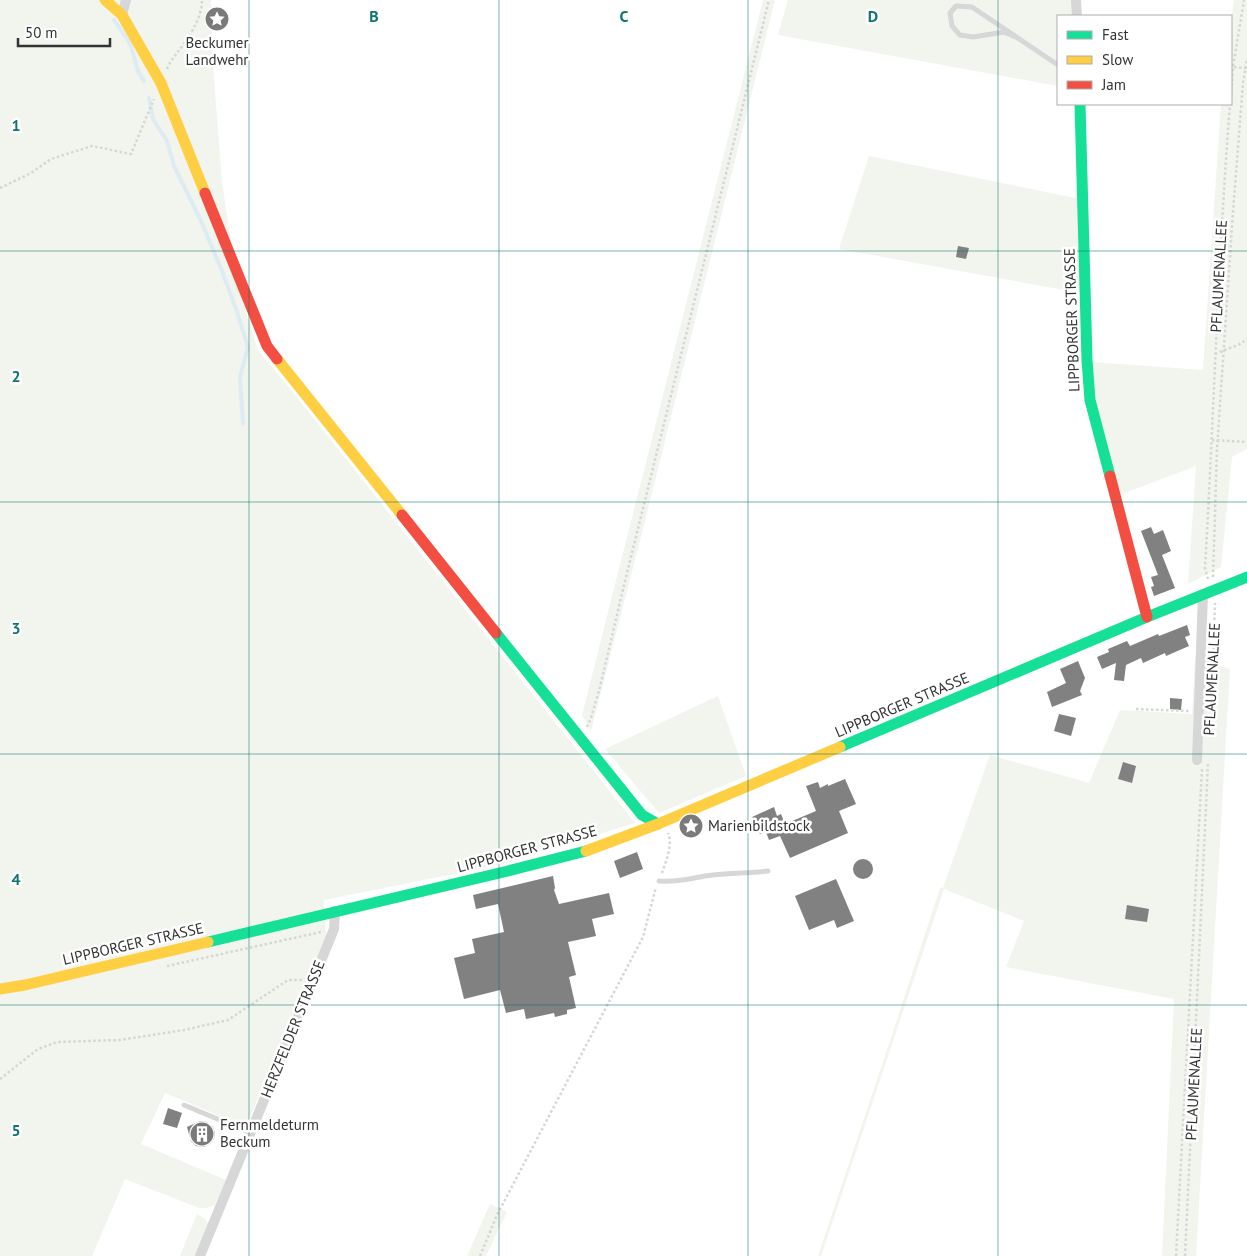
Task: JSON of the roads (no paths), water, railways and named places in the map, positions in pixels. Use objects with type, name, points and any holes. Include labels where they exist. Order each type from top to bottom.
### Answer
[{"type":"street","points":[[105,0],[122,15],[136,36],[161,83],[267,346],[642,815],[658,824]]},
{"type":"street","points":[[122,15],[126,0]]},
{"type":"street","points":[[1076,0],[1077,15]]},
{"type":"street","name":"LIPPBORGER STRASSE","points":[[1080,105],[1086,360],[1090,400],[1147,617]]},
{"type":"street","name":"LIPPBORGER STRASSE","points":[[0,989],[35,983],[587,851],[658,824],[1147,617],[1247,577]]},
{"type":"street","points":[[1196,760],[1208,592]]},
{"type":"street","name":"HERZFELDER STRASSE","points":[[200,1256],[334,929],[335,911]]},
{"type":"lane","points":[[1018,38],[1004,32],[973,37],[960,35],[952,26],[950,13],[956,6],[972,7],[1018,38],[1057,64]]},
{"type":"lane","points":[[659,881],[682,881],[712,875],[768,871]]},
{"type":"lane","points":[[184,1105],[250,1133]]},
{"type":"waterway","points":[[114,20],[130,43],[138,71],[144,81]]},
{"type":"waterway","points":[[149,98],[153,119],[167,141],[174,166],[201,221],[222,271],[248,347],[240,377],[243,424]]},
{"type":"place","name":"Beckumer Landwehr","points":[[217,19]]},
{"type":"place","name":"Marienbildstock","points":[[691,826]]},
{"type":"place","name":"Fernmeldeturm Beckum","points":[[202,1134]]}]
